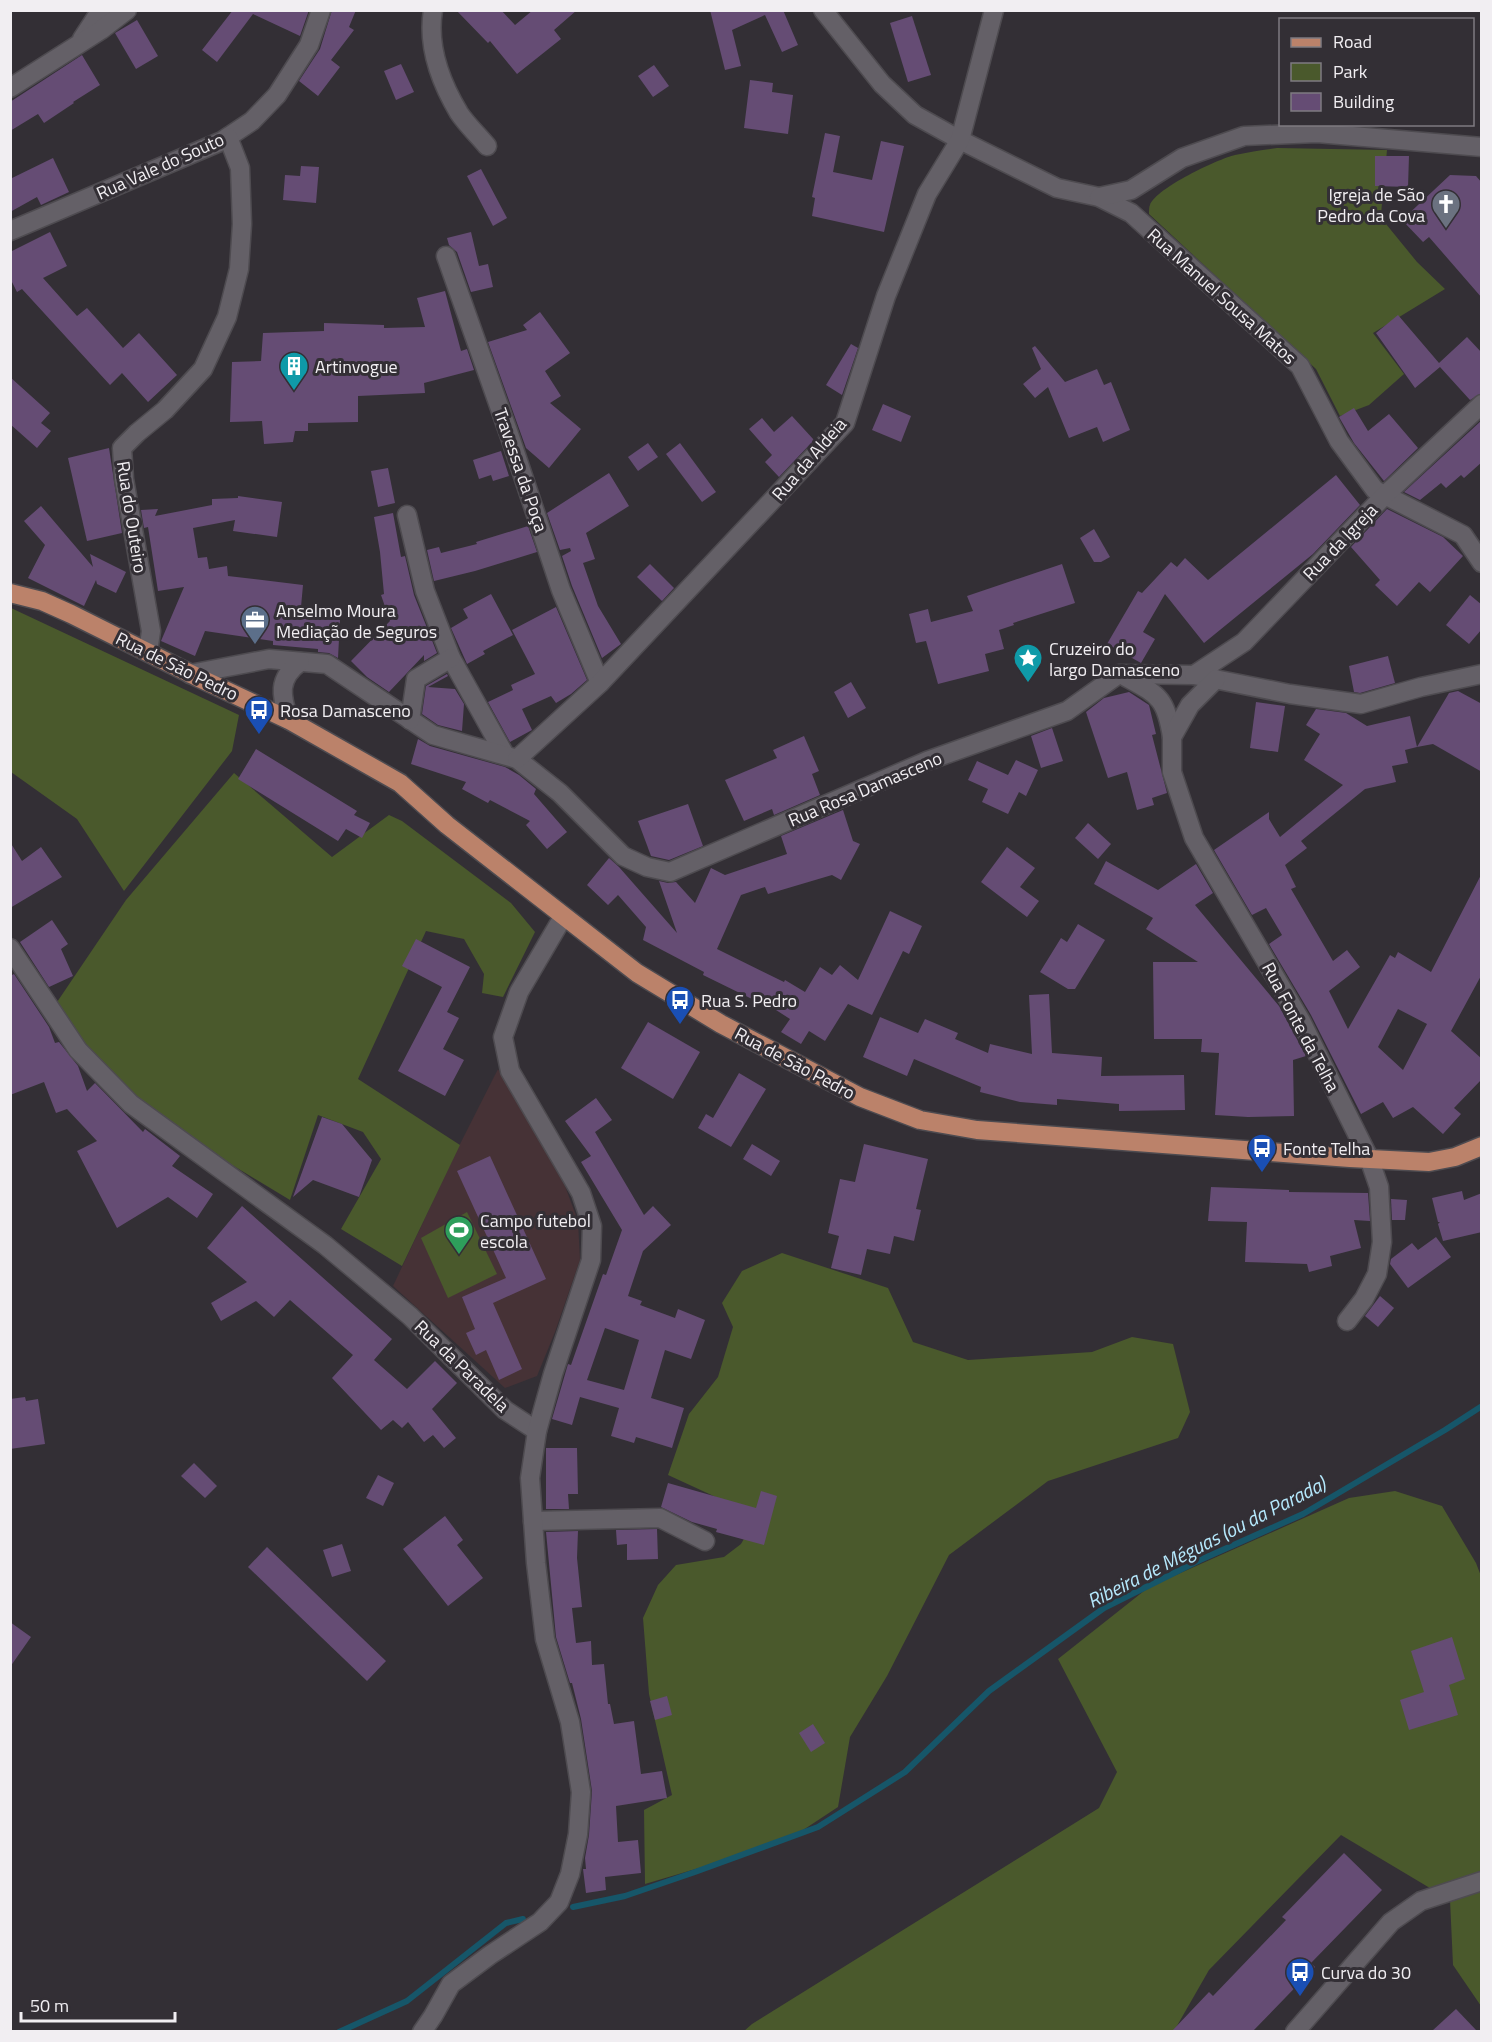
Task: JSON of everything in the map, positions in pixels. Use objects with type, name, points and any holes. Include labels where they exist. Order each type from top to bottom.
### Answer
[{"type":"main road","name":"Rua de São Pedro","points":[[10,593],[42,601],[72,614],[190,674],[289,720],[400,783],[447,825],[636,973],[721,1024],[860,1097],[920,1120],[977,1130],[1429,1162],[1455,1157],[1482,1146]]},
{"type":"street","points":[[78,45],[101,10]]},
{"type":"street","points":[[10,88],[78,45],[127,10]]},
{"type":"street","name":"Rua Vale do Souto","points":[[10,231],[228,137],[252,122],[277,95],[309,45],[321,10]]},
{"type":"street","points":[[433,10],[432,48],[443,81],[460,114],[487,146]]},
{"type":"street","name":"Rua Manuel Sousa Matos","points":[[823,10],[882,84],[915,115],[1057,188],[1098,197],[1131,213],[1300,366],[1339,441],[1375,490],[1463,535],[1482,563]]},
{"type":"street","name":"Rua da Aldeia","points":[[511,757],[600,683],[845,423],[886,296],[923,204],[960,140],[994,10]]},
{"type":"street","points":[[1098,197],[1131,190],[1182,158],[1244,136],[1317,133],[1482,147]]},
{"type":"street","name":"Rua do Outeiro","points":[[148,652],[151,632],[124,479],[122,448],[165,410],[203,369],[227,317],[239,269],[242,224],[240,168],[228,137]]},
{"type":"street","name":"Travessa da Poça","points":[[446,256],[561,590],[600,683]]},
{"type":"street","name":"Rua da Igreja","points":[[1194,675],[1244,642],[1385,495],[1482,404]]},
{"type":"street","points":[[407,515],[425,591],[452,658],[511,757]]},
{"type":"street","points":[[410,720],[416,679],[452,658]]},
{"type":"street","name":"Rua Rosa Damasceno","points":[[190,674],[269,659],[327,664],[432,735],[511,757],[560,793],[623,856],[647,867],[670,872],[927,762],[1067,711],[1119,674]]},
{"type":"street","points":[[289,720],[282,700],[284,677],[292,667],[300,662]]},
{"type":"street","points":[[1119,674],[1194,675],[1290,694],[1361,704],[1421,687],[1482,674]]},
{"type":"street","name":"Rua Fonte da Telha","points":[[1119,674],[1157,694],[1169,714],[1172,737],[1172,772],[1194,838],[1301,1021],[1369,1158],[1379,1186],[1382,1242],[1377,1274],[1364,1299],[1347,1321]]},
{"type":"street","name":"Rua Fonte da Telha","points":[[1172,737],[1190,705],[1216,679]]},
{"type":"street","points":[[422,2031],[451,1984],[540,1922],[559,1902],[570,1874],[578,1834],[581,1792],[570,1722],[545,1639],[530,1478],[537,1431],[553,1374],[591,1260],[592,1226],[581,1193],[510,1071],[503,1037],[519,992],[563,917]]},
{"type":"street","name":"Rua da Paradela","points":[[10,948],[78,1050],[131,1104],[325,1245],[410,1316],[505,1410],[537,1431]]},
{"type":"street","points":[[533,1521],[660,1518],[705,1541]]},
{"type":"street","points":[[1295,2031],[1391,1922],[1421,1901],[1482,1881]]},
{"type":"shaded area","points":[[498,1069],[565,1186],[578,1221],[580,1260],[537,1376],[505,1388],[393,1286]]},
{"type":"green space","points":[[1277,148],[1387,150],[1381,214],[1386,224],[1417,262],[1445,289],[1373,333],[1404,374],[1369,405],[1340,416],[1316,369],[1149,214],[1150,206],[1155,198],[1188,175],[1235,155]]},
{"type":"green space","points":[[11,608],[239,715],[232,751],[124,891],[77,819],[11,772]]},
{"type":"green space","points":[[234,773],[332,857],[389,815],[402,821],[511,903],[535,932],[503,997],[482,993],[484,974],[464,939],[426,931],[358,1079],[460,1145],[402,1266],[341,1229],[381,1159],[363,1132],[318,1115],[290,1200],[131,1104],[51,1011],[126,900]]},
{"type":"green space","name":"Campo futebol escola","points":[[467,1212],[497,1274],[448,1298],[421,1238]]},
{"type":"green space","points":[[782,1253],[888,1288],[913,1342],[968,1360],[1092,1352],[1132,1337],[1173,1344],[1190,1412],[1178,1438],[1048,1481],[949,1555],[887,1676],[850,1737],[838,1807],[794,1836],[726,1860],[645,1884],[644,1810],[672,1795],[649,1694],[643,1618],[658,1585],[676,1565],[724,1557],[741,1544],[757,1516],[668,1475],[689,1414],[718,1377],[733,1327],[722,1303],[742,1271]]},
{"type":"green space","points":[[1395,1491],[1442,1506],[1476,1563],[1481,1576],[1481,2006],[1453,1965],[1450,1900],[1341,1835],[1209,1970],[1174,2031],[743,2032],[752,2024],[1099,1808],[1117,1772],[1058,1659],[1149,1587],[1349,1498]]},
{"type":"building","points":[[233,10],[309,10],[300,36],[253,14],[217,62],[202,50]]},
{"type":"building","points":[[332,10],[356,10],[349,27],[354,30],[331,60],[340,67],[318,96],[299,81],[320,49]]},
{"type":"building","points":[[456,10],[501,10],[515,25],[533,10],[577,10],[554,30],[561,39],[517,74],[490,41],[488,43]]},
{"type":"building","points":[[710,10],[783,10],[798,45],[782,52],[765,15],[732,30],[741,66],[725,70]]},
{"type":"building","points":[[912,16],[931,75],[908,82],[890,23]]},
{"type":"building","points":[[137,20],[158,56],[136,69],[115,33]]},
{"type":"building","points":[[82,55],[100,85],[44,123],[38,114],[10,131],[10,102]]},
{"type":"building","points":[[401,64],[414,92],[396,100],[384,71]]},
{"type":"building","points":[[654,65],[669,86],[653,97],[638,76]]},
{"type":"building","points":[[750,80],[773,83],[772,92],[793,95],[788,134],[744,128]]},
{"type":"building","points":[[825,133],[840,136],[833,172],[872,180],[881,141],[904,146],[884,232],[812,216],[815,198],[812,197]]},
{"type":"building","points":[[1375,156],[1409,156],[1408,187],[1375,186]]},
{"type":"building","points":[[53,158],[69,192],[41,205],[37,197],[10,212],[10,179]]},
{"type":"building","points":[[301,166],[319,167],[316,203],[283,200],[285,175],[300,176]]},
{"type":"building","points":[[481,169],[507,218],[493,226],[467,176]]},
{"type":"building","name":"Igreja de São Pedro da Cova","points":[[1450,175],[1476,176],[1482,183],[1482,298],[1429,237],[1423,242],[1402,220]]},
{"type":"building","points":[[50,232],[67,266],[43,278],[77,316],[87,308],[123,348],[139,333],[177,375],[148,402],[122,373],[110,385],[22,289],[17,292],[10,278],[10,252]]},
{"type":"building","points":[[471,232],[479,266],[488,264],[493,287],[471,292],[457,252],[449,245],[447,238]]},
{"type":"building","points":[[445,291],[461,351],[467,349],[474,370],[424,383],[425,393],[358,396],[358,422],[308,423],[308,431],[295,431],[293,442],[264,444],[262,421],[230,422],[232,362],[261,361],[263,333],[324,331],[324,323],[384,325],[384,328],[425,327],[417,298]]},
{"type":"building","points":[[540,312],[570,353],[545,371],[561,396],[550,403],[581,429],[549,468],[526,448],[488,342],[527,330],[523,325]]},
{"type":"building","points":[[1398,315],[1439,363],[1467,337],[1482,353],[1482,393],[1470,400],[1440,367],[1415,388],[1376,333]]},
{"type":"building","points":[[851,344],[858,348],[842,395],[826,385]]},
{"type":"building","points":[[1035,346],[1065,382],[1097,369],[1104,385],[1111,382],[1130,430],[1103,442],[1097,427],[1069,438],[1048,387],[1035,398],[1023,384],[1041,369],[1032,348]]},
{"type":"building","points":[[10,377],[50,413],[41,423],[51,431],[37,448],[10,424]]},
{"type":"building","points":[[883,404],[911,416],[901,442],[872,430]]},
{"type":"building","points":[[1354,408],[1368,431],[1389,414],[1418,448],[1384,481],[1354,443],[1339,417]]},
{"type":"building","points":[[792,416],[814,440],[779,477],[765,462],[772,455],[749,429],[762,418],[774,432]]},
{"type":"building","points":[[1482,420],[1482,462],[1464,478],[1461,475],[1446,488],[1441,483],[1420,500],[1404,492]]},
{"type":"building","points":[[648,443],[658,457],[638,471],[628,457]]},
{"type":"building","points":[[680,443],[716,492],[702,502],[666,454]]},
{"type":"building","points":[[109,448],[122,533],[87,541],[68,458]]},
{"type":"building","points":[[501,451],[509,476],[493,481],[491,475],[479,479],[473,460]]},
{"type":"building","points":[[388,468],[395,503],[378,507],[371,471]]},
{"type":"building","points":[[609,473],[629,506],[586,533],[595,559],[583,563],[598,606],[621,644],[602,658],[562,556],[571,551],[570,548],[560,550],[547,513]]},
{"type":"building","points":[[1336,475],[1360,505],[1313,554],[1204,643],[1165,594],[1143,632],[1155,639],[1141,663],[1107,644],[1138,591],[1142,593],[1171,562],[1177,567],[1185,558],[1208,580]]},
{"type":"building","points":[[238,496],[282,502],[277,537],[233,531],[235,520],[193,528],[198,558],[207,557],[209,569],[227,566],[228,576],[303,585],[300,618],[340,620],[338,658],[329,653],[318,652],[318,649],[273,645],[273,641],[205,631],[195,656],[161,641],[184,587],[158,591],[148,527],[144,528],[141,510],[158,509],[155,516],[212,505],[212,499],[238,498]]},
{"type":"building","points":[[41,506],[93,567],[90,554],[126,572],[116,593],[97,584],[96,580],[84,606],[28,578],[45,545],[24,521]]},
{"type":"building","points":[[1387,509],[1443,537],[1463,556],[1430,592],[1419,582],[1397,606],[1375,585],[1380,580],[1351,547]]},
{"type":"building","points":[[393,513],[401,557],[405,556],[414,595],[437,653],[424,661],[424,655],[389,692],[367,677],[351,661],[390,621],[381,595],[384,594],[374,517]]},
{"type":"building","points":[[528,526],[537,552],[434,581],[427,550],[439,547],[441,553],[477,544],[476,542]]},
{"type":"building","points":[[1094,529],[1110,557],[1101,562],[1094,562],[1080,538]]},
{"type":"building","points":[[650,564],[674,588],[662,601],[637,577]]},
{"type":"building","points":[[1062,564],[1075,603],[1013,623],[1014,625],[999,630],[1004,649],[985,654],[989,671],[938,684],[926,641],[916,643],[909,614],[928,609],[931,622],[973,611],[967,596]]},
{"type":"building","points":[[491,594],[513,635],[483,651],[485,654],[467,664],[451,628],[468,618],[463,609]]},
{"type":"building","points":[[1470,595],[1482,605],[1482,629],[1469,644],[1446,625]]},
{"type":"building","points":[[556,607],[587,680],[556,703],[551,696],[522,709],[532,730],[510,742],[488,702],[513,690],[511,685],[535,674],[512,630]]},
{"type":"building","points":[[1388,656],[1395,683],[1360,693],[1354,692],[1349,666]]},
{"type":"building","points":[[447,674],[448,676],[428,687],[455,689],[464,704],[462,731],[438,725],[422,714],[426,686]]},
{"type":"building","points":[[851,682],[866,708],[848,718],[834,692]]},
{"type":"building","points":[[1458,691],[1482,704],[1482,772],[1433,744],[1417,747],[1449,693]]},
{"type":"building","points":[[1129,692],[1149,705],[1156,734],[1152,735],[1167,793],[1152,798],[1154,805],[1137,810],[1127,772],[1108,778],[1086,712],[1104,698]]},
{"type":"building","points":[[1256,702],[1285,706],[1278,752],[1250,748]]},
{"type":"building","points":[[1316,709],[1346,713],[1367,726],[1410,716],[1417,747],[1405,750],[1408,763],[1392,766],[1396,782],[1365,789],[1301,841],[1307,848],[1285,865],[1296,887],[1291,889],[1333,961],[1347,950],[1360,967],[1329,991],[1348,1029],[1390,955],[1395,958],[1398,952],[1431,972],[1482,873],[1482,974],[1451,1031],[1482,1059],[1482,1079],[1454,1108],[1461,1114],[1443,1134],[1413,1107],[1393,1118],[1383,1102],[1361,1114],[1311,1015],[1269,944],[1282,935],[1266,908],[1252,915],[1214,850],[1269,812],[1269,819],[1280,837],[1343,785],[1304,760],[1320,734],[1306,725]],"holes":[[[1398,1009],[1427,1024],[1403,1070],[1378,1047]]]},
{"type":"building","points":[[1052,728],[1063,761],[1041,768],[1031,736]]},
{"type":"building","points":[[804,736],[819,771],[812,774],[820,795],[774,815],[772,809],[744,821],[725,780],[777,758],[773,750]]},
{"type":"building","points":[[418,739],[430,746],[505,767],[519,775],[536,789],[534,794],[567,832],[547,849],[526,825],[530,821],[490,800],[488,803],[462,789],[466,782],[411,764]]},
{"type":"building","points":[[256,749],[357,811],[354,815],[370,823],[362,838],[346,829],[338,841],[238,779]]},
{"type":"building","points":[[1016,760],[1038,770],[1026,796],[1019,792],[1008,814],[982,802],[988,789],[968,780],[977,761],[1008,775]]},
{"type":"building","points":[[688,804],[703,846],[669,860],[651,856],[638,821]]},
{"type":"building","points":[[843,810],[853,841],[860,844],[841,880],[832,875],[768,894],[765,887],[741,895],[717,949],[784,982],[785,980],[805,992],[820,967],[832,975],[840,965],[858,980],[890,911],[922,926],[909,954],[903,951],[872,1015],[848,1004],[825,1041],[809,1031],[801,1044],[781,1032],[790,1019],[754,996],[752,999],[703,975],[704,972],[643,940],[646,927],[618,895],[608,905],[587,885],[609,858],[677,933],[659,881],[676,882],[695,903],[711,868],[725,875],[787,854],[781,836]]},
{"type":"building","points":[[1088,823],[1111,844],[1098,859],[1075,838]]},
{"type":"building","points":[[10,842],[22,861],[41,847],[62,877],[10,908]]},
{"type":"building","points":[[1007,847],[1035,868],[1020,887],[1039,901],[1027,917],[981,882]]},
{"type":"building","points":[[1106,861],[1158,890],[1196,864],[1213,893],[1195,905],[1279,1006],[1306,1056],[1293,1060],[1294,1116],[1215,1115],[1219,1053],[1201,1052],[1202,1039],[1154,1039],[1153,962],[1198,962],[1146,929],[1153,918],[1094,884]]},
{"type":"building","points":[[52,920],[68,944],[61,949],[73,976],[49,987],[20,942]]},
{"type":"building","points":[[1078,924],[1105,940],[1075,989],[1068,989],[1040,972],[1061,938],[1067,942]]},
{"type":"building","points":[[416,939],[470,967],[447,1012],[459,1018],[443,1049],[464,1060],[445,1096],[398,1071],[442,987],[402,966]]},
{"type":"building","points":[[14,974],[49,1027],[55,1043],[59,1042],[78,1066],[87,1091],[95,1083],[143,1132],[145,1129],[180,1156],[172,1166],[213,1194],[197,1218],[168,1197],[117,1228],[77,1151],[97,1141],[67,1109],[56,1113],[44,1082],[10,1095],[10,976]]},
{"type":"building","points":[[1049,994],[1052,1053],[1102,1057],[1101,1076],[1184,1075],[1185,1110],[1119,1111],[1119,1104],[1057,1099],[1057,1105],[1020,1102],[980,1092],[981,1087],[914,1059],[907,1076],[863,1057],[880,1017],[918,1033],[925,1019],[958,1033],[955,1039],[988,1053],[990,1044],[1032,1054],[1029,995]]},
{"type":"building","points":[[648,1022],[700,1052],[673,1099],[621,1068]]},
{"type":"building","points":[[739,1073],[766,1089],[731,1147],[698,1128],[706,1114],[713,1118]]},
{"type":"building","points":[[596,1098],[612,1120],[595,1132],[644,1215],[653,1206],[671,1225],[643,1251],[628,1296],[642,1301],[640,1305],[675,1318],[678,1309],[705,1320],[691,1359],[665,1350],[651,1398],[684,1408],[672,1448],[636,1437],[634,1443],[611,1436],[619,1408],[580,1397],[572,1425],[552,1419],[568,1364],[571,1365],[603,1274],[606,1275],[622,1230],[581,1162],[591,1156],[565,1121]],"holes":[[[605,1328],[639,1340],[624,1390],[587,1380]]]},
{"type":"building","points":[[322,1117],[342,1124],[372,1160],[359,1197],[313,1180],[293,1197]]},
{"type":"building","points":[[752,1144],[780,1161],[771,1176],[743,1159]]},
{"type":"building","points":[[864,1144],[928,1159],[916,1209],[921,1210],[914,1241],[894,1236],[890,1254],[867,1249],[861,1275],[831,1268],[839,1236],[828,1233],[840,1179],[855,1182]]},
{"type":"building","points":[[490,1156],[546,1279],[493,1303],[522,1369],[499,1380],[486,1350],[476,1355],[466,1333],[475,1329],[462,1297],[506,1278],[457,1171]]},
{"type":"building","points":[[1211,1187],[1289,1190],[1289,1192],[1368,1193],[1370,1221],[1354,1220],[1361,1248],[1330,1256],[1332,1266],[1309,1272],[1307,1264],[1245,1262],[1247,1222],[1208,1221]]},
{"type":"building","points":[[1462,1191],[1464,1200],[1482,1193],[1482,1232],[1443,1241],[1438,1224],[1440,1222],[1438,1222],[1432,1198]]},
{"type":"building","points":[[1391,1199],[1407,1200],[1405,1220],[1392,1220]]},
{"type":"building","points":[[242,1206],[392,1339],[374,1360],[407,1389],[435,1361],[457,1383],[432,1409],[456,1438],[444,1448],[433,1435],[424,1442],[408,1422],[402,1428],[393,1420],[381,1430],[332,1378],[353,1355],[290,1300],[274,1317],[256,1301],[221,1321],[211,1303],[247,1282],[207,1248]]},
{"type":"building","points":[[1436,1237],[1451,1257],[1408,1288],[1390,1264],[1391,1259],[1412,1243],[1418,1250]]},
{"type":"building","points":[[1380,1296],[1394,1308],[1378,1327],[1365,1316]]},
{"type":"building","points":[[25,1397],[26,1401],[38,1399],[45,1444],[10,1449],[10,1399]]},
{"type":"building","points":[[546,1448],[577,1448],[578,1494],[568,1494],[569,1509],[546,1509]]},
{"type":"building","points":[[194,1463],[217,1486],[205,1498],[181,1476]]},
{"type":"building","points":[[378,1475],[394,1483],[383,1506],[366,1498]]},
{"type":"building","points":[[668,1483],[756,1508],[761,1491],[777,1496],[764,1545],[716,1532],[717,1529],[692,1522],[661,1507]]},
{"type":"building","points":[[445,1516],[463,1540],[457,1545],[483,1578],[448,1606],[403,1549]]},
{"type":"building","points":[[657,1529],[658,1559],[627,1560],[627,1544],[617,1545],[616,1530]]},
{"type":"building","points":[[578,1531],[577,1558],[582,1607],[572,1608],[576,1643],[591,1641],[592,1665],[604,1664],[608,1704],[610,1704],[614,1724],[634,1721],[641,1774],[662,1771],[667,1798],[616,1806],[618,1842],[638,1840],[641,1873],[605,1877],[606,1890],[586,1893],[583,1869],[586,1869],[585,1858],[592,1791],[581,1719],[572,1683],[570,1683],[556,1637],[546,1532]]},
{"type":"building","points":[[342,1544],[351,1571],[332,1577],[323,1550]]},
{"type":"building","points":[[267,1547],[386,1661],[367,1681],[248,1567]]},
{"type":"building","points":[[10,1622],[31,1637],[10,1667]]},
{"type":"building","points":[[1452,1637],[1465,1679],[1449,1685],[1458,1715],[1409,1730],[1400,1700],[1424,1692],[1411,1651]]},
{"type":"building","points":[[667,1696],[672,1715],[655,1720],[650,1701]]},
{"type":"building","points":[[813,1724],[825,1743],[811,1752],[799,1733]]},
{"type":"building","points":[[1344,1853],[1382,1890],[1311,1963],[1315,1967],[1253,2031],[1172,2031],[1209,1992],[1213,1996],[1286,1920],[1282,1917]]},
{"type":"building","points":[[1456,2009],[1477,2031],[1432,2031]]},
{"type":"waterway","name":"Ribeira de Méguas (ou da Parada)","points":[[573,1907],[625,1896],[818,1827],[905,1772],[989,1691],[1104,1608],[1200,1560],[1303,1514],[1482,1406]]},
{"type":"waterway","name":"Ribeira de Méguas (ou da Parada)","points":[[339,2032],[407,2001],[506,1923],[523,1919]]},
{"type":"place","name":"Igreja de São Pedro da Cova","points":[[1446,230]]},
{"type":"place","name":"Artinvogue","points":[[294,392]]},
{"type":"place","name":"Anselmo Moura Mediação de Seguros","points":[[255,646]]},
{"type":"place","name":"Cruzeiro do largo Damasceno","points":[[1028,684]]},
{"type":"place","name":"Rosa Damasceno","points":[[259,736]]},
{"type":"place","name":"Rua S. Pedro","points":[[680,1026]]},
{"type":"place","name":"Fonte Telha","points":[[1262,1174]]},
{"type":"place","name":"Campo futebol escola","points":[[459,1256]]},
{"type":"place","name":"Curva do 30","points":[[1300,1998]]}]
